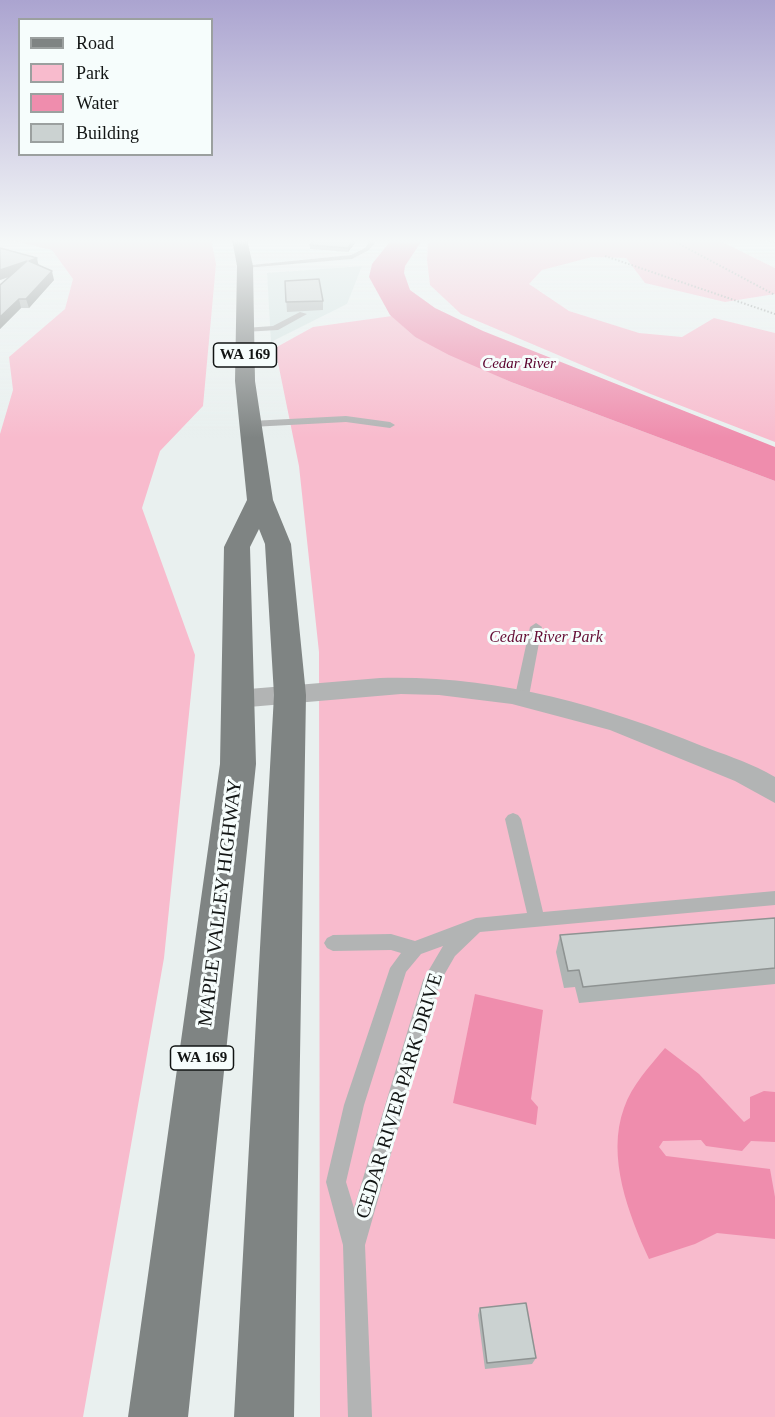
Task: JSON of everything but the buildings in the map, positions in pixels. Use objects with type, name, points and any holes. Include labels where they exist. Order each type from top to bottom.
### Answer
[{"type":"main road","name":"WA 169","points":[[244,305],[245,381],[250,424],[260,500],[278,544],[290,695],[264,1417]]},
{"type":"main road","name":"MAPLE VALLEY HIGHWAY","points":[[158,1417],[237,764],[237,547],[260,500]]},
{"type":"street","points":[[237,699],[401,686],[449,687],[522,696],[561,704],[638,729],[748,777],[775,792]]},
{"type":"lane","points":[[244,330],[275,328],[303,314]]},
{"type":"lane","points":[[250,424],[346,419],[390,425]]},
{"type":"lane","points":[[522,696],[536,627]]},
{"type":"lane","points":[[513,819],[536,918]]},
{"type":"lane","name":"CEDAR RIVER PARK DRIVE","points":[[360,1417],[354,1245],[336,1182],[354,1105],[399,968],[415,949],[476,924],[775,898]]},
{"type":"lane","name":"CEDAR RIVER PARK DRIVE","points":[[354,1245],[432,980],[449,951],[476,924]]},
{"type":"lane","points":[[333,943],[391,942],[415,949]]},
{"type":"path","points":[[749,305],[775,314]]},
{"type":"shaded area","points":[[269,305],[345,305],[271,342]]},
{"type":"green space","points":[[66,305],[212,305],[203,406],[160,451],[142,508],[195,655],[164,958],[83,1417],[0,1417],[0,434],[13,390],[9,357],[65,309]]},
{"type":"green space","points":[[452,305],[560,305],[569,311],[639,333],[682,337],[714,318],[775,333],[775,442],[648,393],[461,314]]},
{"type":"green space","name":"Cedar River Park","points":[[392,316],[415,337],[511,382],[775,481],[775,1417],[320,1417],[319,652],[299,466],[275,348],[313,327]]},
{"type":"water","name":"Cedar River","points":[[385,305],[431,305],[483,331],[775,447],[775,481],[511,382],[449,355],[415,337],[390,315]]},
{"type":"water","points":[[475,994],[543,1010],[531,1099],[538,1107],[536,1125],[453,1103]]},
{"type":"water","points":[[665,1048],[699,1074],[744,1122],[750,1118],[750,1097],[764,1091],[775,1092],[775,1142],[751,1141],[742,1151],[706,1146],[701,1140],[663,1141],[659,1147],[666,1156],[770,1169],[775,1197],[775,1239],[717,1233],[695,1244],[649,1259],[634,1224],[622,1185],[619,1166],[619,1127],[627,1100],[642,1076]]}]
